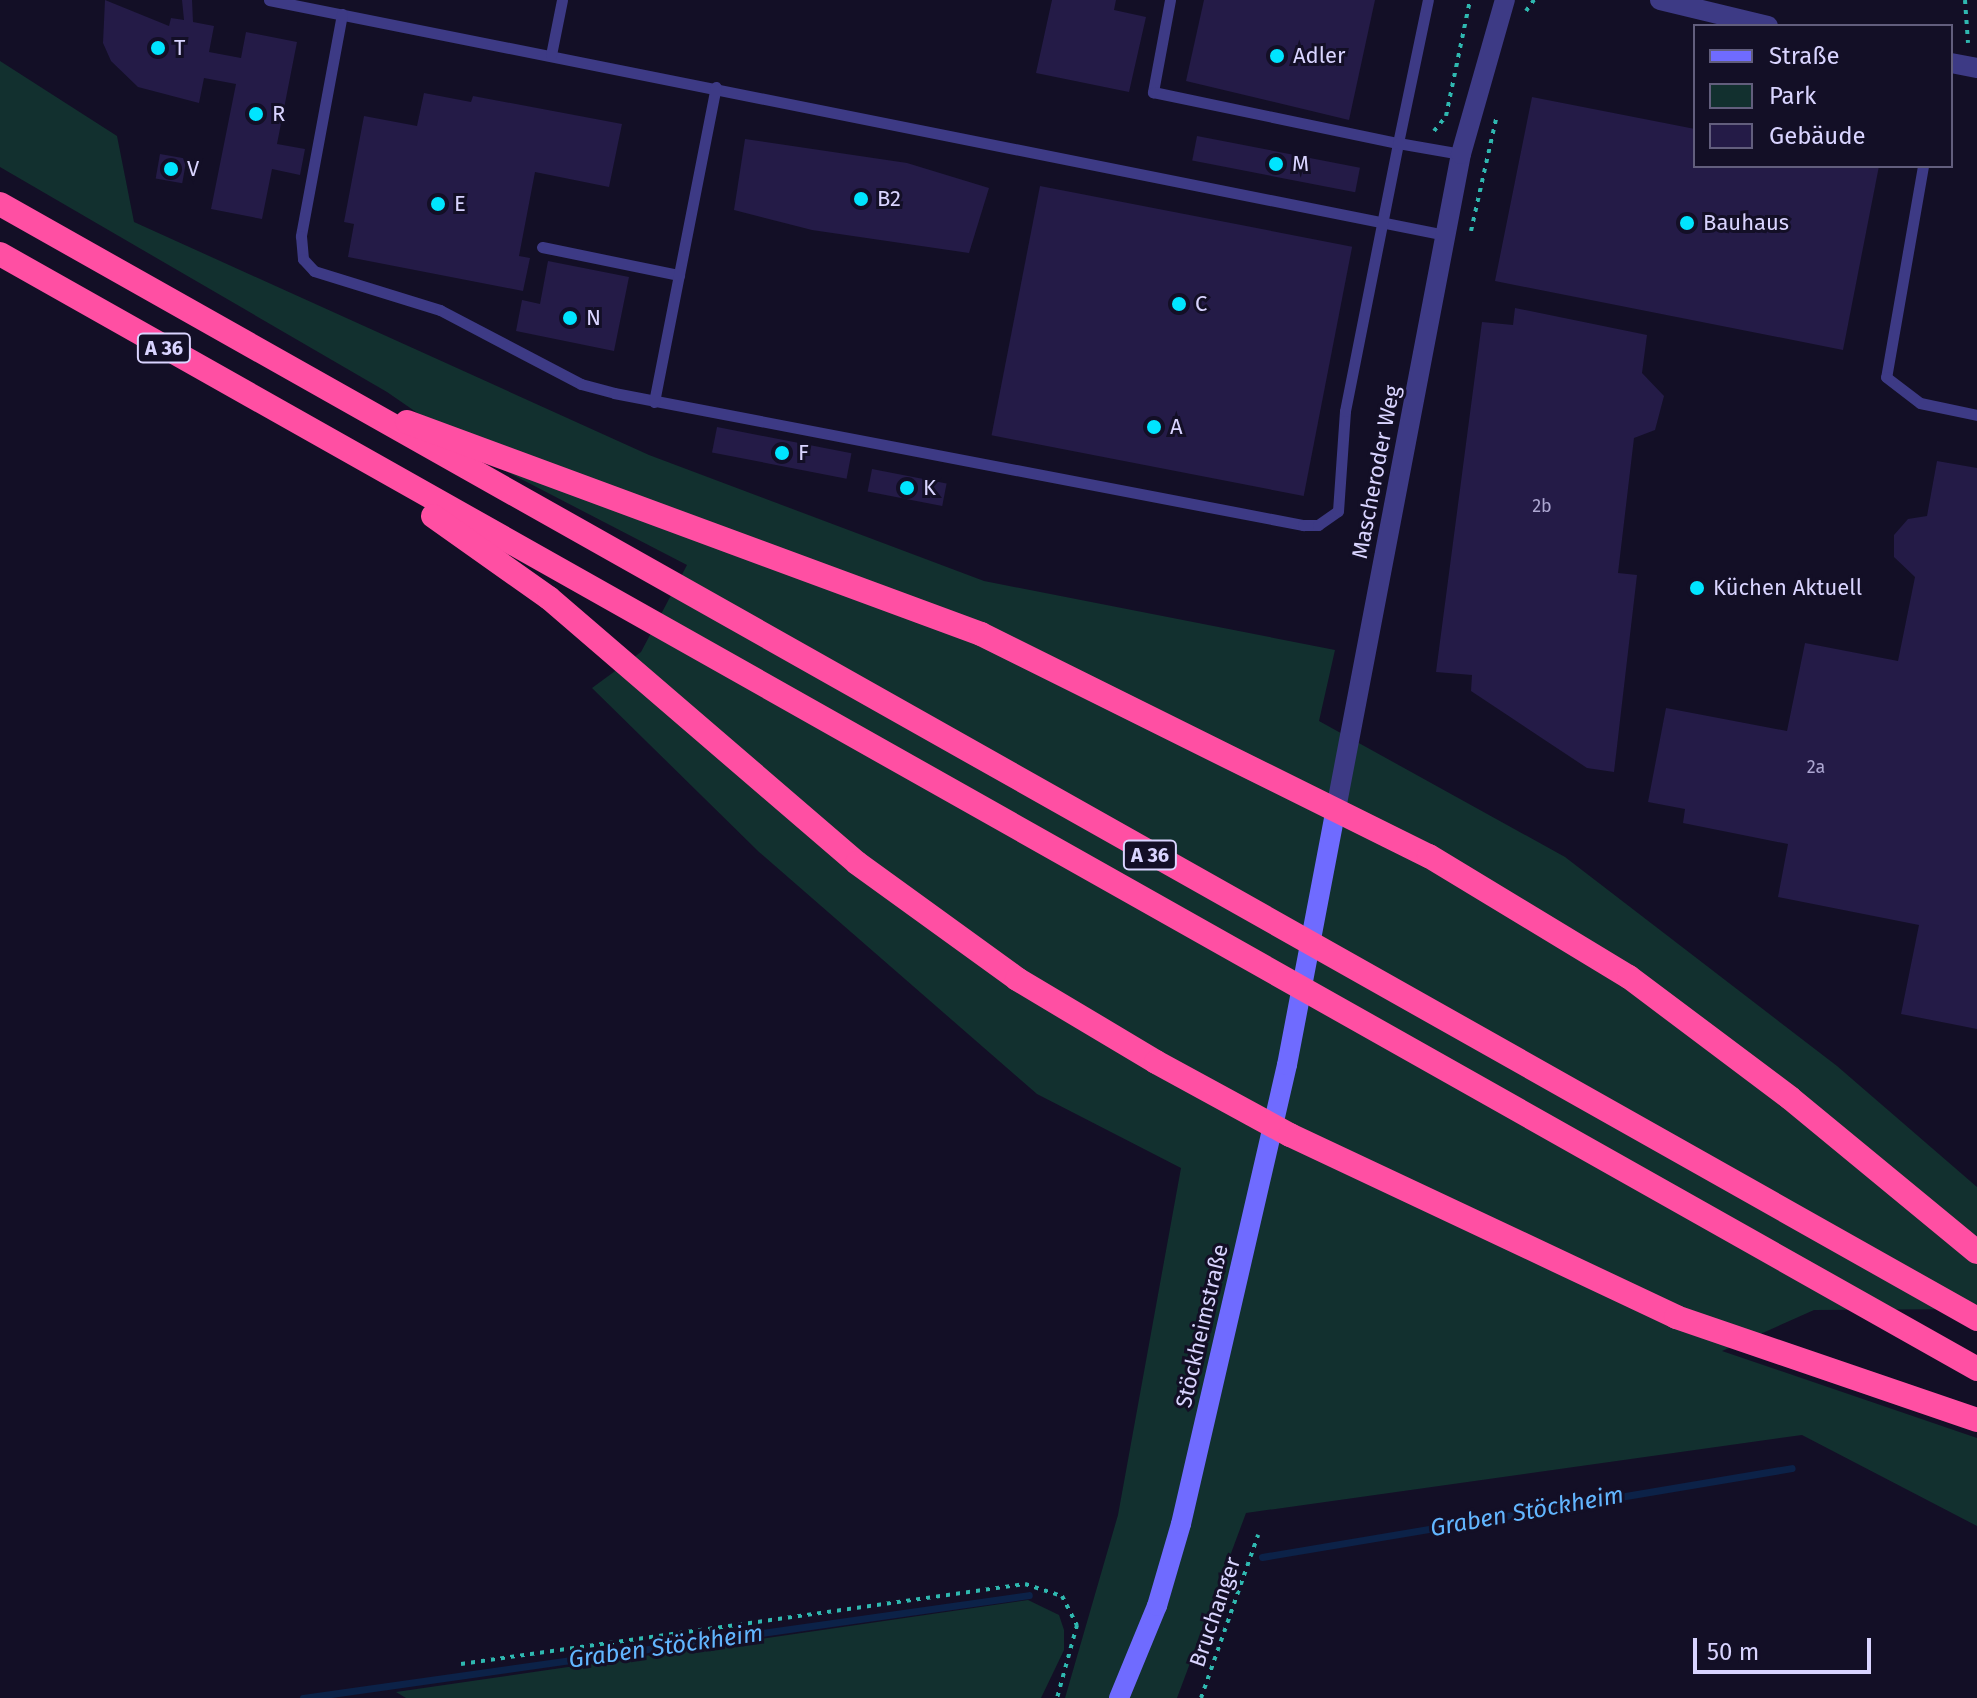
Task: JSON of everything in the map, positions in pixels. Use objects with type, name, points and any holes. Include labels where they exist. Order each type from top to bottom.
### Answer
[{"type":"highway","name":"A 36","points":[[0,204],[324,390],[1977,1319]]},
{"type":"highway","name":"A 36","points":[[0,254],[328,442],[1977,1369]]},
{"type":"highway","points":[[324,390],[598,497],[981,634],[1493,890],[1629,977],[1790,1098],[1977,1252]]},
{"type":"highway","points":[[328,442],[549,598],[845,852],[962,941],[1156,1062],[1273,1125],[1676,1317],[1977,1420]]},
{"type":"main road","name":"Mascheroder Weg","points":[[1308,957],[1336,809]]},
{"type":"main road","name":"Stöckheimstraße","points":[[1119,1698],[1157,1606],[1181,1524],[1287,1065],[1308,957]]},
{"type":"street","name":"Mascheroder Weg","points":[[1336,809],[1461,154],[1505,0]]},
{"type":"street","points":[[1660,0],[1760,24]]},
{"type":"lane","points":[[269,0],[1383,220],[1445,235]]},
{"type":"lane","points":[[551,55],[562,0]]},
{"type":"lane","points":[[1170,0],[1153,92],[1461,154]]},
{"type":"lane","points":[[342,14],[304,208],[303,259],[330,279],[394,294],[481,328],[581,384],[654,402],[1318,525],[1338,511],[1341,497],[1345,411],[1428,0]]},
{"type":"lane","points":[[654,402],[716,87]]},
{"type":"lane","points":[[1923,168],[1886,377],[1920,403],[1977,415]]},
{"type":"lane","points":[[542,247],[679,275]]},
{"type":"path","points":[[1446,116],[1470,0]]},
{"type":"path","points":[[1523,16],[1534,0]]},
{"type":"path","points":[[1964,65],[1965,0]]},
{"type":"path","points":[[1470,234],[1498,109]]},
{"type":"path","name":"Bruchanger","points":[[1201,1698],[1258,1535]]},
{"type":"path","points":[[461,1664],[1025,1584],[1062,1596],[1077,1625],[1057,1698]]},
{"type":"green space","points":[[0,61],[117,136],[134,222],[649,455],[984,581],[1335,650],[1319,721],[1565,857],[1837,1066],[1977,1187],[1977,1309],[1814,1310],[1722,1351],[1977,1438],[1977,1526],[1802,1435],[1246,1513],[1177,1698],[1065,1698],[1118,1515],[1181,1168],[1037,1094],[759,852],[592,688],[641,652],[687,565],[490,463],[387,392],[0,167]]},
{"type":"green space","points":[[1028,1600],[1059,1615],[1064,1630],[1064,1650],[1041,1698],[406,1698],[396,1692]]},
{"type":"building","points":[[105,0],[169,26],[171,18],[184,20],[182,0],[192,0],[193,22],[214,26],[209,52],[241,58],[246,32],[297,42],[277,144],[305,149],[300,175],[272,169],[262,219],[211,209],[236,84],[204,78],[199,103],[138,87],[111,61],[103,43]]},
{"type":"building","points":[[1052,0],[1116,0],[1114,10],[1146,17],[1129,92],[1036,73]]},
{"type":"building","name":"Adler","points":[[1204,0],[1375,0],[1349,120],[1186,81]]},
{"type":"building","name":"E","points":[[424,93],[471,102],[473,96],[622,124],[609,187],[535,172],[519,256],[530,258],[523,291],[348,257],[354,224],[344,222],[364,116],[417,126]]},
{"type":"building","name":"Bauhaus","points":[[1532,97],[1693,129],[1693,168],[1879,168],[1843,350],[1495,281]]},
{"type":"building","name":"M","points":[[1197,136],[1360,168],[1355,192],[1192,161]]},
{"type":"building","name":"B2","points":[[745,139],[907,163],[989,188],[969,253],[812,230],[734,210]]},
{"type":"building","name":"V","points":[[160,154],[187,159],[182,183],[156,179]]},
{"type":"building","name":"C","points":[[1040,186],[1352,247],[1304,496],[992,435]]},
{"type":"building","name":"N","points":[[548,261],[629,277],[614,351],[516,331],[522,300],[540,304]]},
{"type":"building","points":[[1515,308],[1647,335],[1642,373],[1664,396],[1655,430],[1634,438],[1618,573],[1637,575],[1614,772],[1587,768],[1471,691],[1472,675],[1436,672],[1482,322],[1513,325]]},
{"type":"building","name":"F","points":[[717,427],[851,453],[847,479],[712,453]]},
{"type":"building","points":[[1937,461],[1977,468],[1977,1029],[1901,1014],[1919,925],[1778,897],[1788,844],[1683,823],[1685,809],[1648,802],[1666,708],[1787,731],[1805,643],[1898,661],[1915,577],[1894,557],[1894,535],[1908,519],[1927,516]]},
{"type":"building","name":"K","points":[[872,469],[947,484],[942,506],[868,492]]},
{"type":"waterway","name":"Graben Stöckheim","points":[[1262,1557],[1792,1468]]},
{"type":"waterway","name":"Graben Stöckheim","points":[[303,1698],[1029,1595]]},
{"type":"place","name":"T","points":[[158,48]]},
{"type":"place","name":"Adler","points":[[1277,56]]},
{"type":"place","name":"R","points":[[256,114]]},
{"type":"place","name":"M","points":[[1276,164]]},
{"type":"place","name":"V","points":[[171,169]]},
{"type":"place","name":"B2","points":[[861,199]]},
{"type":"place","name":"E","points":[[438,204]]},
{"type":"place","name":"Bauhaus","points":[[1687,223]]},
{"type":"place","name":"C","points":[[1179,304]]},
{"type":"place","name":"N","points":[[570,318]]},
{"type":"place","name":"A","points":[[1154,427]]},
{"type":"place","name":"F","points":[[782,453]]},
{"type":"place","name":"K","points":[[907,488]]},
{"type":"place","name":"Küchen Aktuell","points":[[1697,588]]}]
